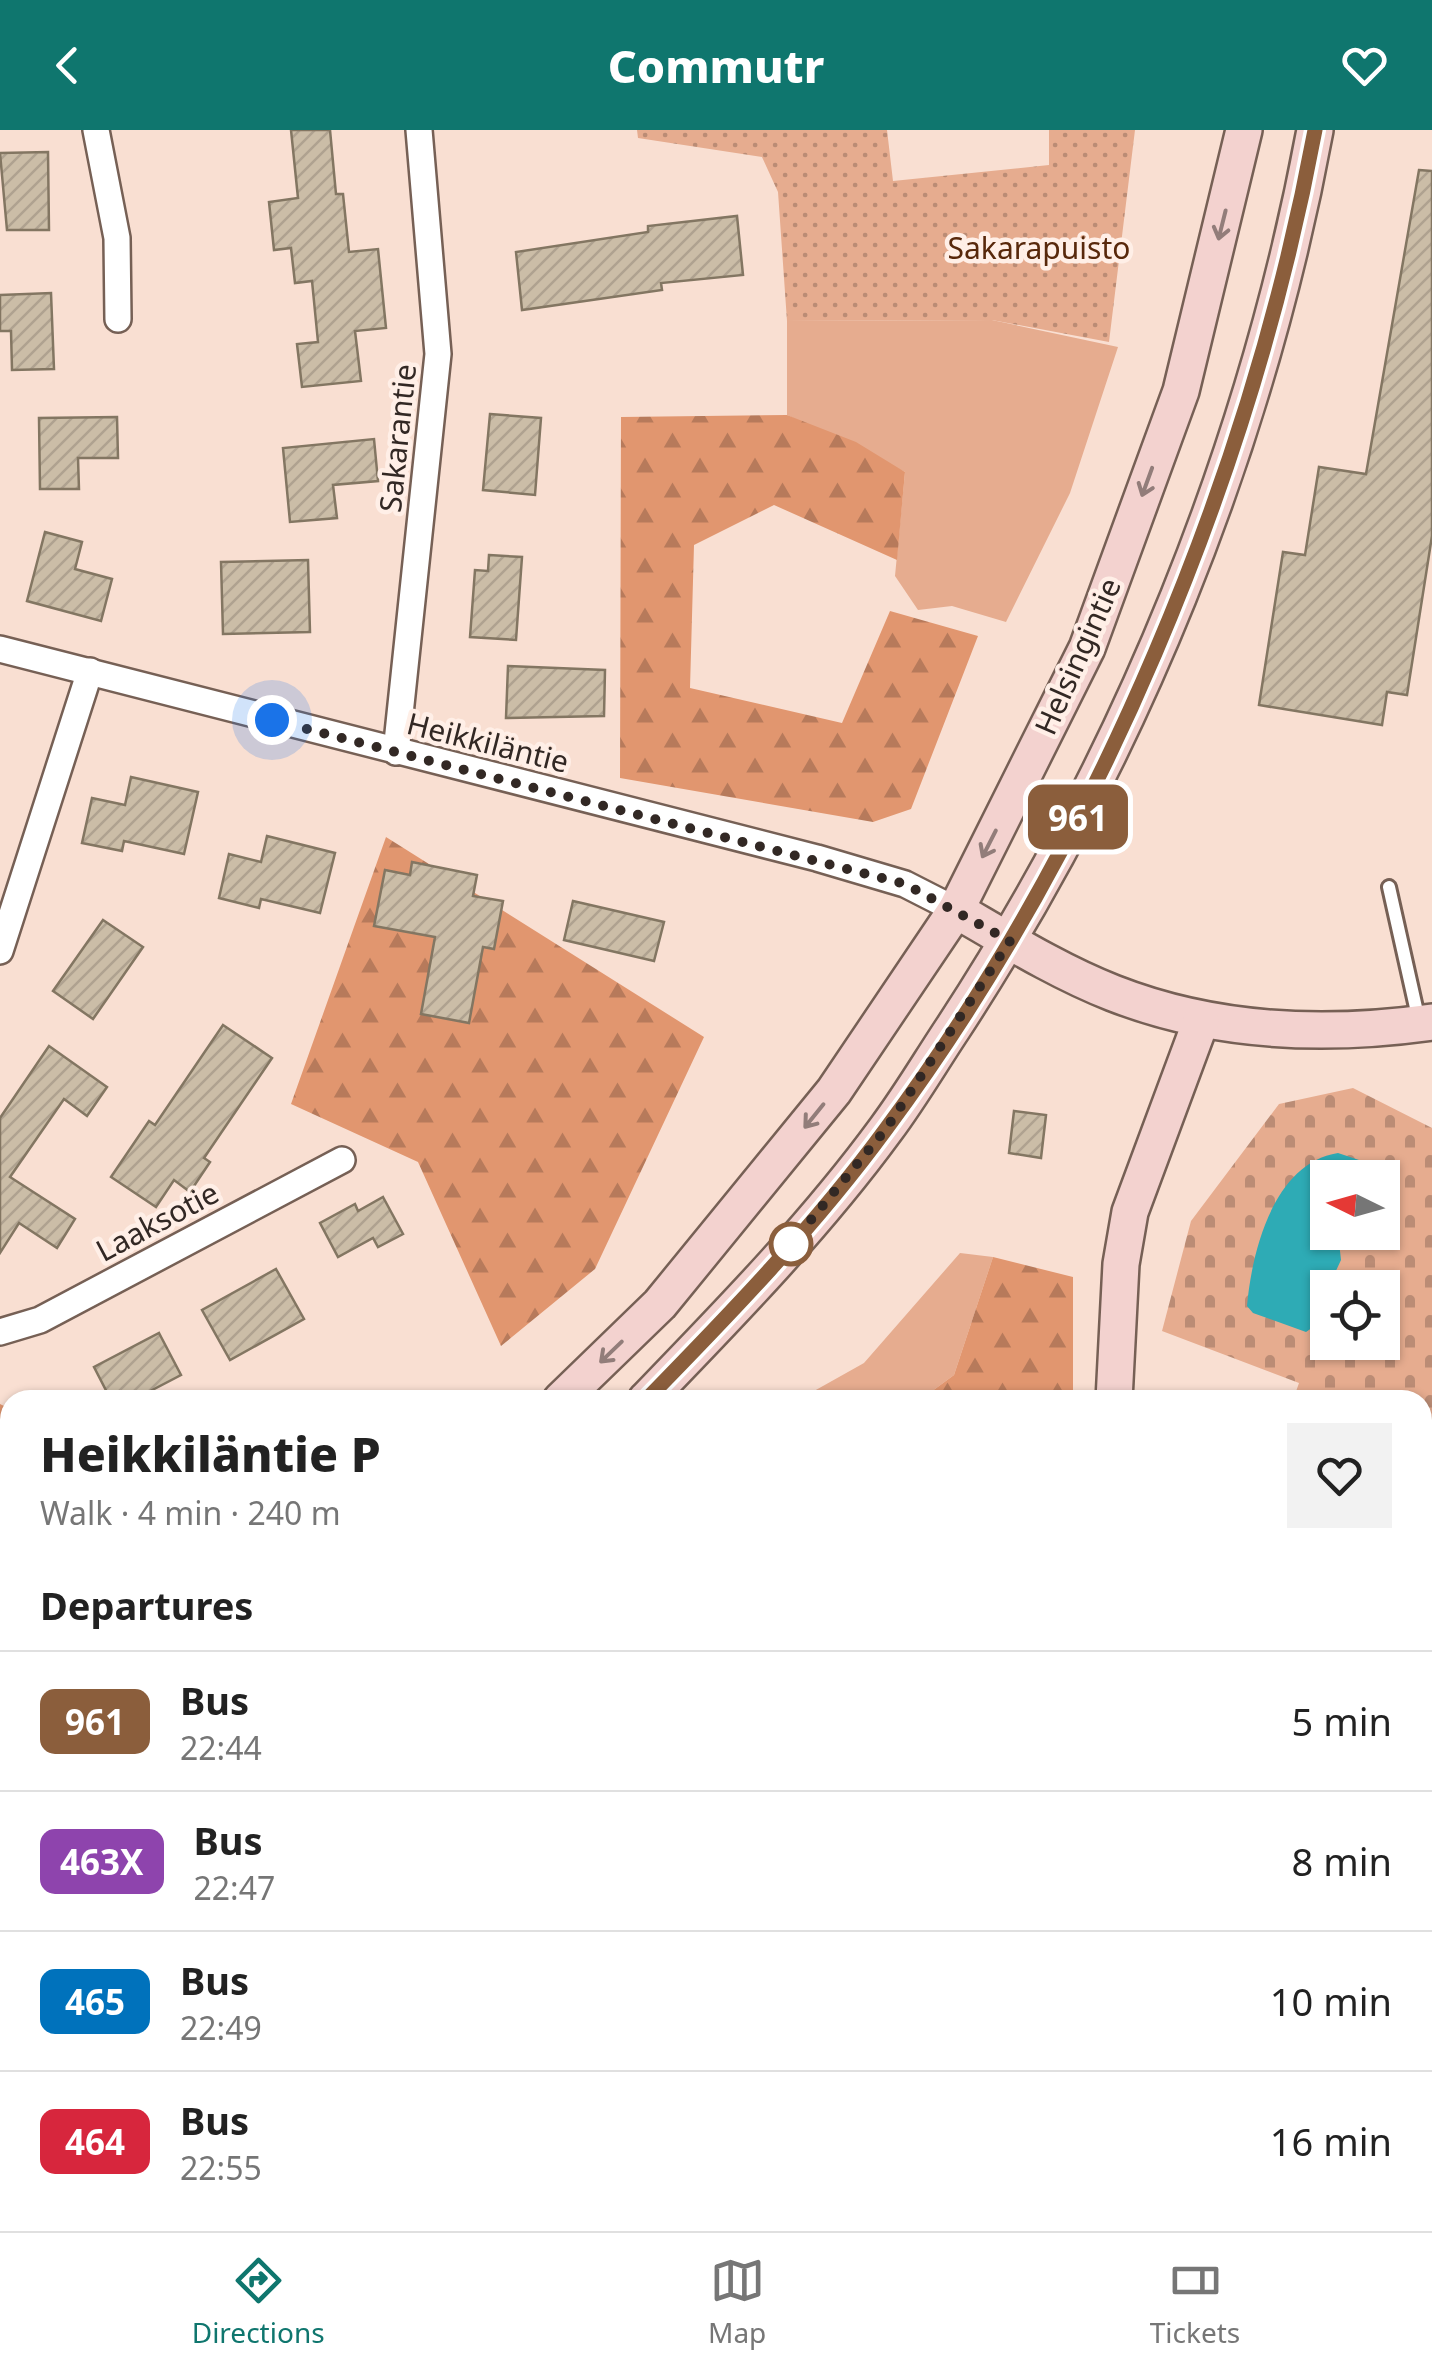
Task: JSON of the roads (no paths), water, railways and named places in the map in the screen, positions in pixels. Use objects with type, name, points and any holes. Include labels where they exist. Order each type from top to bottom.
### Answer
[{"type":"main road","name":"Helsingintie","points":[[571,1390],[660,1304],[834,1091],[956,910],[1087,648],[1181,391],[1244,130]]},
{"type":"main road","points":[[656,1390],[750,1293],[886,1129],[1010,941],[1092,786],[1150,665],[1206,528],[1249,396],[1315,130]]},
{"type":"main road","points":[[956,910],[1112,993],[1201,1021],[1310,1032],[1426,1023]]},
{"type":"main road","points":[[1115,1390],[1121,1264],[1130,1212],[1201,1021]]},
{"type":"street","points":[[96,130],[116,238],[118,319]]},
{"type":"street","name":"Sakarantie","points":[[396,752],[438,354],[419,130]]},
{"type":"street","name":"Heikkiläntie","points":[[0,649],[817,858],[905,884],[956,910]]},
{"type":"street","points":[[0,951],[90,671]]},
{"type":"street","name":"Laaksotie","points":[[0,1332],[40,1320],[342,1160]]},
{"type":"lane","points":[[1389,887],[1426,1023]]},
{"type":"water","points":[[1338,1153],[1359,1160],[1316,1160]]},
{"type":"water","points":[[1310,1164],[1310,1250],[1340,1250],[1341,1260],[1336,1270],[1310,1270],[1310,1329],[1306,1332],[1253,1313],[1247,1306],[1254,1260],[1270,1212],[1297,1173]]},
{"type":"park label","name":"Sakarapuisto","points":[[1039,247]]}]
